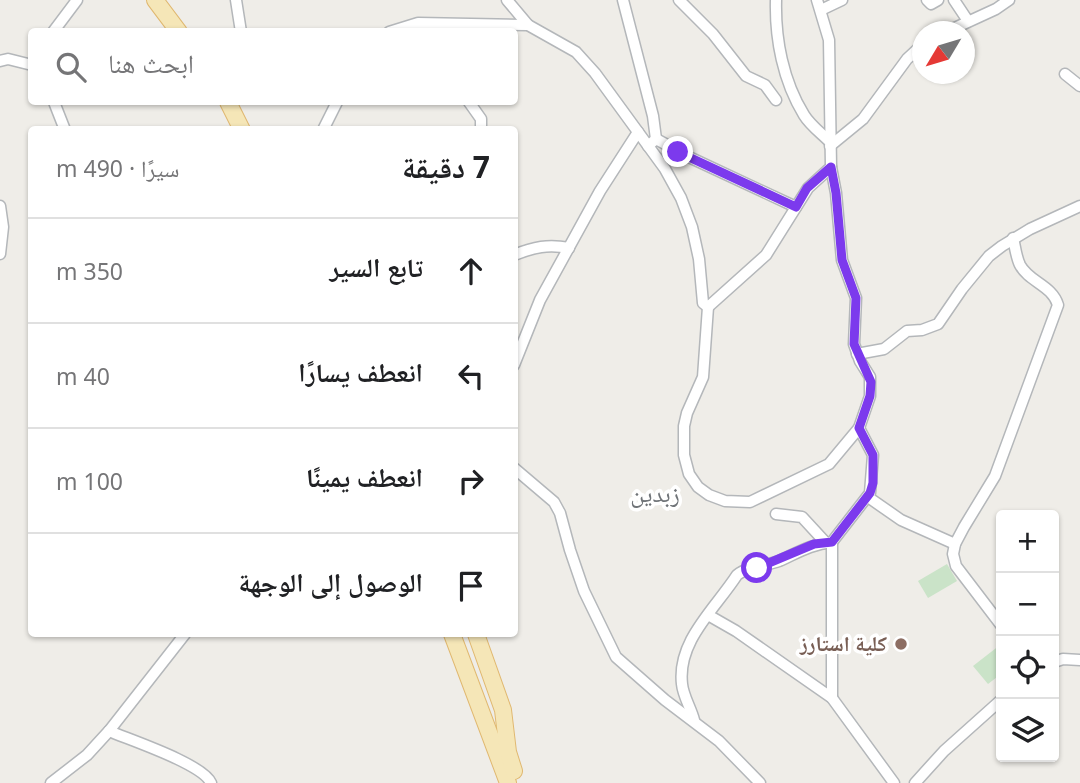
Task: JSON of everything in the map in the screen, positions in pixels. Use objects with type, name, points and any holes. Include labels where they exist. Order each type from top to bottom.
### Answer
[{"type":"main road","points":[[155,0],[176,28]]},
{"type":"main road","points":[[230,105],[240,126]]},
{"type":"main road","points":[[453,637],[508,783]]},
{"type":"main road","points":[[477,637],[503,710],[508,752],[517,783]]},
{"type":"street","points":[[56,28],[77,0]]},
{"type":"street","points":[[236,0],[240,28]]},
{"type":"street","points":[[507,0],[528,24],[576,52],[595,73],[638,132],[652,142],[796,207]]},
{"type":"street","points":[[623,0],[653,116],[652,142],[681,198],[692,227],[699,258],[703,303],[708,307]]},
{"type":"street","points":[[679,0],[713,34],[746,76],[765,85],[776,100]]},
{"type":"street","points":[[776,0],[781,61],[786,76],[805,117],[830,144]]},
{"type":"street","points":[[831,167],[807,188],[766,255],[708,307],[703,377],[687,413],[683,445],[689,474],[698,487],[725,501],[750,502],[822,469],[859,428],[870,396],[871,382],[854,344],[856,298],[842,260],[831,167],[829,50],[819,5],[842,0]]},
{"type":"street","points":[[927,0],[931,4],[938,0]]},
{"type":"street","points":[[954,0],[968,21],[1009,0]]},
{"type":"street","points":[[421,27],[528,24]]},
{"type":"street","points":[[830,144],[863,119],[912,54]]},
{"type":"street","points":[[0,61],[8,59],[28,64]]},
{"type":"street","points":[[1065,74],[1080,86]]},
{"type":"street","points":[[55,105],[63,126]]},
{"type":"street","points":[[325,126],[336,105]]},
{"type":"street","points":[[471,105],[481,119],[481,126]]},
{"type":"street","points":[[518,355],[540,300],[600,191],[638,132]]},
{"type":"street","points":[[0,206],[3,227],[0,254]]},
{"type":"street","points":[[857,354],[884,349],[907,331],[922,330],[938,324],[954,299],[989,256],[1013,237],[1080,206]]},
{"type":"street","points":[[996,618],[956,566],[953,554],[955,544],[995,476],[1058,304],[1051,291],[1032,278],[1018,263],[1013,237]]},
{"type":"street","points":[[518,253],[534,247],[551,245],[569,248]]},
{"type":"street","points":[[694,720],[681,683],[683,660],[691,639],[740,572],[779,561],[814,544],[829,542],[868,497],[873,483],[873,455],[859,428]]},
{"type":"street","points":[[518,471],[554,502],[560,513],[584,591],[616,657],[665,700],[719,741],[760,783]]},
{"type":"street","points":[[868,497],[901,520],[955,544]]},
{"type":"street","points":[[776,514],[802,517],[829,542],[832,698]]},
{"type":"street","points":[[708,615],[730,627],[832,698],[894,783]]},
{"type":"street","points":[[51,783],[87,755],[109,731],[184,637]]},
{"type":"street","points":[[1059,660],[1080,660]]},
{"type":"street","points":[[915,783],[944,751],[996,704]]},
{"type":"street","points":[[109,731],[191,766],[205,774],[211,783]]},
{"type":"green space","points":[[947,564],[957,581],[928,598],[918,581]]},
{"type":"green space","points":[[996,648],[996,678],[988,684],[973,666]]},
{"type":"place","name":"كلية استارز","points":[[901,644]]},
{"type":"district","name":"زبدين","points":[[655,494]]},
{"type":"route","points":[[678,152],[796,207],[807,188],[831,167],[842,260],[856,298],[854,344],[871,382],[870,396],[859,428],[873,455],[873,483],[870,493],[832,542],[814,544],[757,568]]}]
